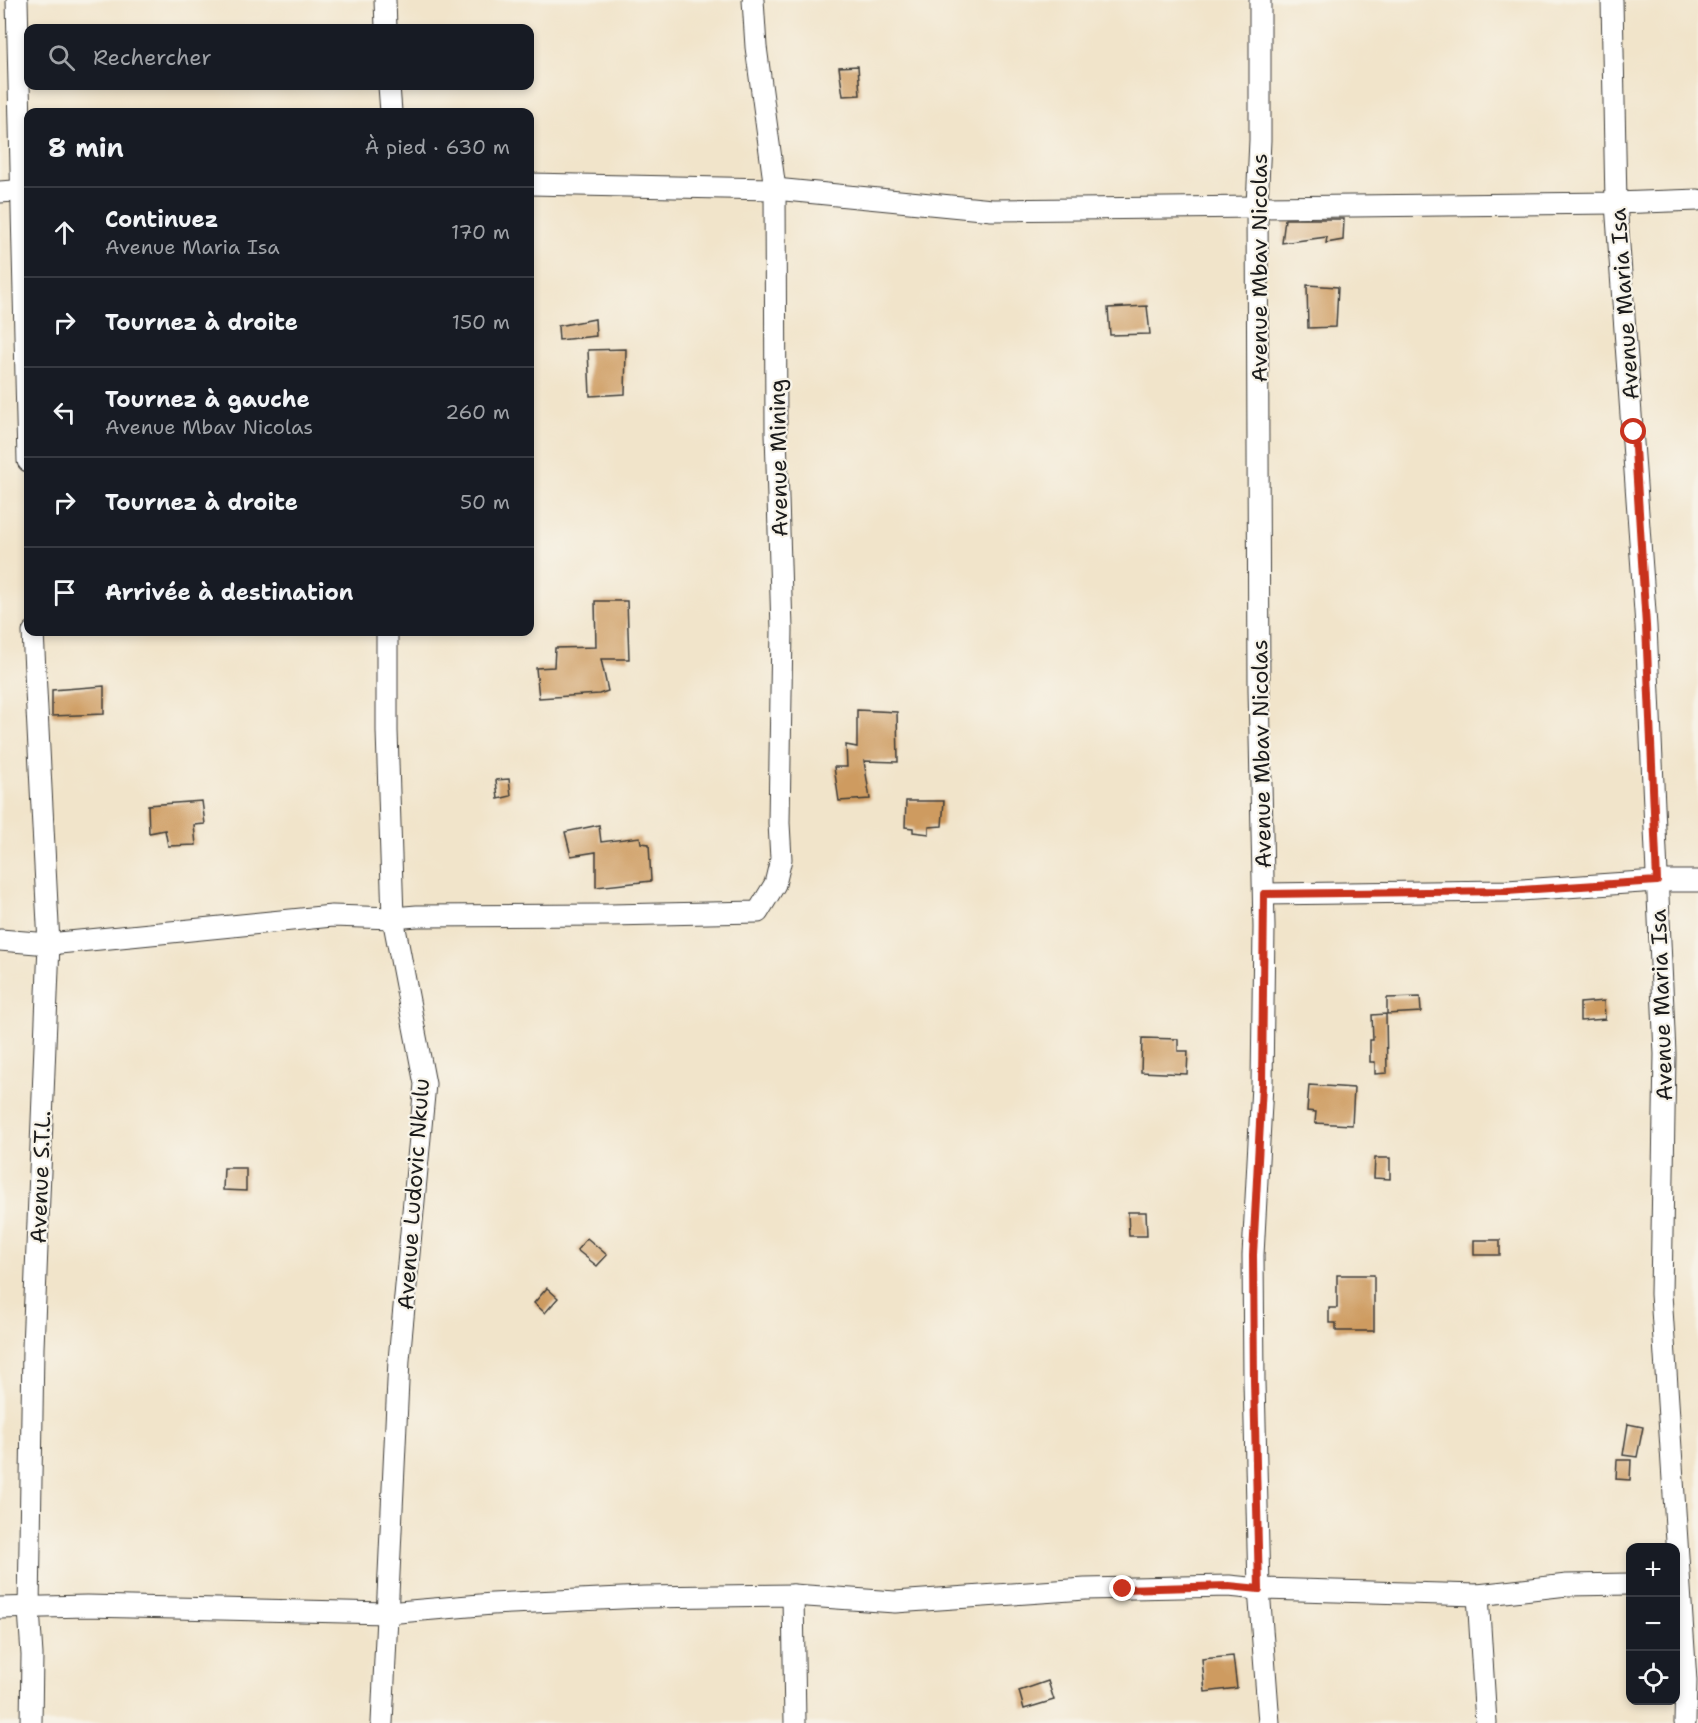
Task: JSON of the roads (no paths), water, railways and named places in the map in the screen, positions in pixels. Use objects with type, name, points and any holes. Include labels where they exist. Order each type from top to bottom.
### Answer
[{"type":"street","points":[[16,0],[24,169]]},
{"type":"street","points":[[385,0],[386,24]]},
{"type":"street","name":"Avenue Mining","points":[[393,918],[417,915],[758,912],[775,884],[781,859],[779,823],[782,629],[776,433],[775,189],[756,47],[753,0]]},
{"type":"street","name":"Avenue Mbav Nicolas","points":[[1260,0],[1260,140],[1257,207],[1259,689],[1264,894],[1262,1085],[1253,1255],[1259,1589],[1269,1723]]},
{"type":"street","name":"Avenue Maria Isa","points":[[1612,0],[1616,203],[1646,626],[1665,1054],[1661,1294],[1685,1584],[1684,1723]]},
{"type":"street","points":[[389,90],[391,108]]},
{"type":"street","points":[[534,184],[775,189],[992,210],[1616,203],[1698,200]]},
{"type":"street","points":[[0,192],[24,190]]},
{"type":"street","name":"Avenue S.T.L.","points":[[31,1723],[32,1655],[29,1609],[33,1348],[49,944],[33,636]]},
{"type":"street","name":"Avenue Ludovic Nkulu","points":[[382,1723],[399,1360],[425,1084],[393,918],[387,731],[387,636]]},
{"type":"street","points":[[1264,894],[1507,891],[1657,881],[1698,881]]},
{"type":"street","points":[[0,940],[49,944],[332,916],[393,918]]},
{"type":"street","points":[[0,1608],[87,1606],[387,1613],[492,1604],[644,1598],[793,1595],[895,1602],[1085,1589],[1229,1586],[1259,1589],[1478,1595],[1567,1585],[1626,1584]]},
{"type":"street","points":[[793,1595],[795,1723]]},
{"type":"street","points":[[1478,1595],[1485,1723]]}]
